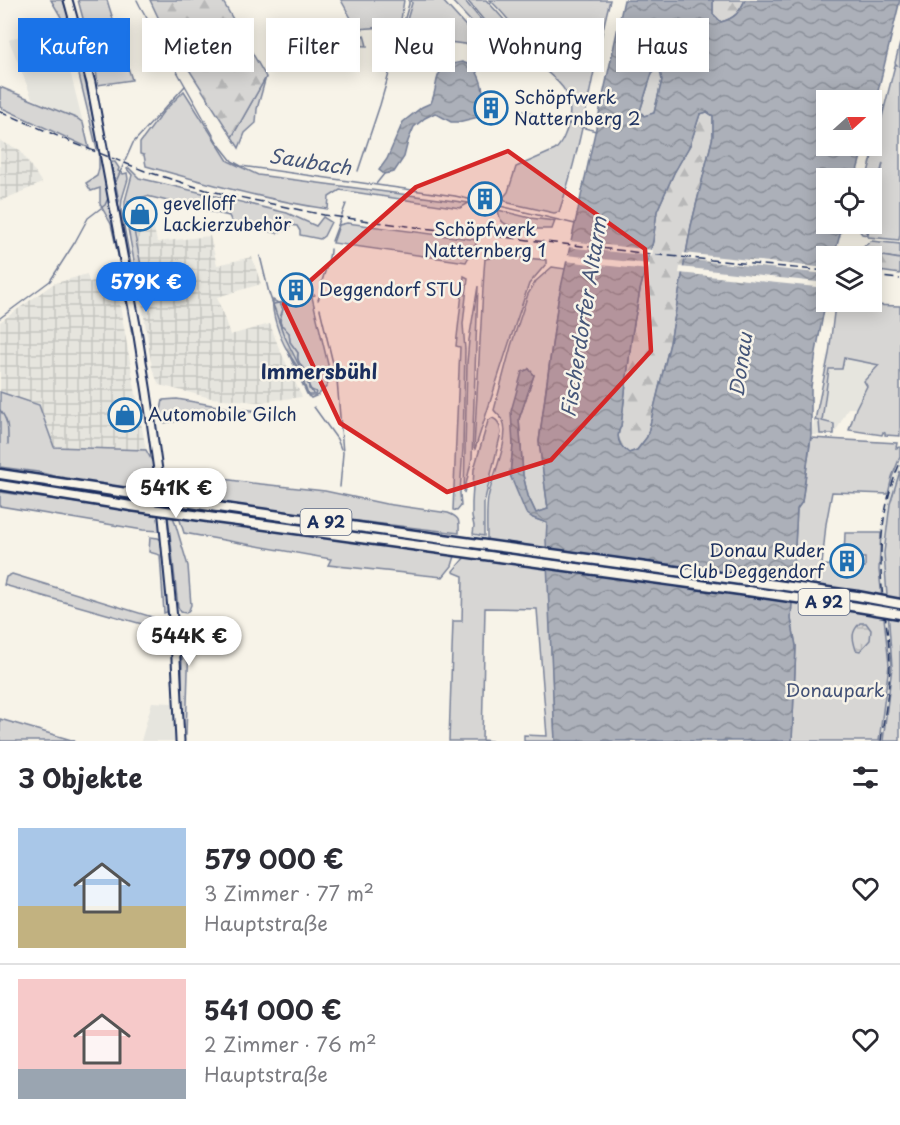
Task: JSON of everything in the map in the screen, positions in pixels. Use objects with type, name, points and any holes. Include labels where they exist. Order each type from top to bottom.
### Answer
[{"type":"highway","name":"A 92","points":[[0,474],[210,506],[823,591],[900,604]]},
{"type":"highway","name":"A 92","points":[[0,485],[131,506],[900,614]]},
{"type":"main road","points":[[68,0],[91,83],[138,336],[158,468],[175,639],[180,741]]},
{"type":"highlighted area","points":[[508,151],[645,249],[651,351],[551,460],[447,492],[340,423],[284,304],[416,187]]},
{"type":"shaded area","points":[[18,36],[18,63],[9,40]]},
{"type":"shaded area","points":[[22,72],[70,72],[83,123],[32,98]]},
{"type":"shaded area","points":[[0,141],[20,150],[42,183],[0,201]]},
{"type":"shaded area","points":[[147,196],[157,242],[210,236],[217,265],[252,257],[261,284],[217,297],[230,335],[270,324],[302,397],[259,402],[211,398],[159,385],[152,368],[126,199]]},
{"type":"shaded area","points":[[87,274],[89,282],[115,278],[146,450],[54,447],[39,405],[0,392],[0,322],[53,284]]},
{"type":"shaded area","points":[[827,354],[858,358],[880,365],[864,381],[867,386],[856,408],[848,408],[834,435],[811,435],[821,389]]},
{"type":"shaded area","points":[[900,457],[900,471],[890,504],[884,553],[892,667],[883,741],[879,741],[889,665],[879,570],[881,533],[892,477]]},
{"type":"shaded area","points":[[152,702],[172,703],[176,741],[141,741]]},
{"type":"green space","points":[[51,0],[63,0],[69,18],[61,17]]},
{"type":"green space","points":[[78,0],[107,0],[113,18],[83,18]]},
{"type":"green space","points":[[150,0],[222,0],[232,18],[158,18]]},
{"type":"green space","points":[[341,0],[404,0],[401,18],[372,18],[372,28],[360,29],[360,18],[351,18]]},
{"type":"green space","points":[[411,0],[442,0],[467,27],[467,44],[455,43],[455,18],[408,18]]},
{"type":"green space","points":[[451,0],[464,0],[479,18],[468,18]]},
{"type":"green space","points":[[467,0],[486,0],[502,18],[482,18]]},
{"type":"green space","points":[[490,0],[610,0],[604,26],[604,18],[507,18]]},
{"type":"green space","points":[[713,0],[745,0],[736,14],[721,22],[713,14]]},
{"type":"green space","points":[[364,35],[367,46],[360,46],[360,38]]},
{"type":"green space","points":[[900,43],[899,240],[868,237],[862,234],[882,234],[883,163],[882,168],[869,168],[872,156],[882,156],[882,117],[895,65],[897,65],[895,63]]},
{"type":"green space","points":[[254,56],[266,77],[232,137],[191,72],[254,72]]},
{"type":"green space","points":[[78,72],[83,72],[84,75],[100,151],[97,150]]},
{"type":"green space","points":[[96,72],[130,72],[132,80],[98,85]]},
{"type":"green space","points":[[547,72],[594,72],[575,160],[559,212],[554,213],[509,203],[503,198],[508,192],[516,167],[555,150],[564,137],[570,108],[564,89]]},
{"type":"green space","points":[[661,72],[662,80],[654,113],[644,116],[640,111],[652,73]]},
{"type":"green space","points":[[266,77],[257,109],[256,123],[245,133],[239,148],[232,137]]},
{"type":"green space","points":[[0,87],[78,119],[83,123],[89,148],[0,107]]},
{"type":"green space","points":[[184,91],[228,161],[258,175],[469,203],[460,208],[340,190],[329,197],[328,209],[259,196],[146,166],[144,155],[140,154],[140,143],[163,112]]},
{"type":"green space","points":[[707,112],[713,116],[713,136],[691,226],[670,343],[647,437],[637,450],[629,453],[620,444],[618,434],[621,426],[632,334],[640,290],[653,241],[657,211],[690,145],[700,114]]},
{"type":"green space","points":[[99,157],[103,158],[134,333],[132,334],[123,287],[125,286],[111,224],[100,204],[100,188],[91,191],[86,183],[97,176]]},
{"type":"green space","points":[[111,162],[115,162],[119,168],[118,171],[123,174],[127,173],[128,179],[121,210],[135,286],[133,284]]},
{"type":"green space","points":[[129,168],[139,178],[287,213],[316,226],[323,217],[331,222],[320,239],[300,235],[297,226],[291,225],[286,230],[277,233],[233,224],[229,216],[147,196],[128,201],[144,280],[148,279],[143,289],[139,288],[125,212],[125,201],[132,175],[127,169]]},
{"type":"green space","points":[[498,210],[555,221],[552,229],[517,228],[505,224],[500,219]]},
{"type":"green space","points":[[347,223],[478,240],[466,262],[333,243],[339,225]]},
{"type":"green space","points":[[871,241],[900,244],[900,259],[882,256],[882,246],[865,246]]},
{"type":"green space","points":[[487,254],[546,260],[546,264],[529,284],[475,449],[485,259],[491,258]]},
{"type":"green space","points":[[882,256],[900,259],[900,274],[882,271]]},
{"type":"green space","points":[[552,267],[566,269],[558,301],[539,441],[548,509],[536,513],[528,496],[523,475],[519,419],[534,375],[529,369],[513,446],[510,475],[533,518],[547,523],[547,549],[487,540],[487,513],[488,498],[500,459],[505,428],[503,421],[494,410],[528,294],[536,281]]},
{"type":"green space","points":[[464,276],[468,278],[463,324],[465,350],[463,448],[461,506],[457,511],[453,510],[460,347],[456,346]]},
{"type":"green space","points":[[478,286],[472,458],[464,493],[467,363]]},
{"type":"green space","points":[[312,297],[330,373],[327,386],[311,398],[308,395],[307,372],[300,364],[298,353],[290,342],[289,333],[281,325],[283,309],[280,304]]},
{"type":"green space","points":[[273,300],[283,309],[279,321],[289,333],[290,342],[298,353],[298,361],[307,371],[309,389],[316,392],[315,395],[308,395],[302,377],[296,369],[297,366],[282,339],[275,318]]},
{"type":"green space","points":[[882,305],[900,306],[900,436],[885,435],[883,432],[882,435],[849,430],[856,408],[867,386],[864,381],[879,365],[844,358],[842,369],[829,369],[822,421],[834,424],[834,434],[820,434],[819,421],[815,420],[829,354],[834,313],[882,312]]},
{"type":"green space","points":[[287,350],[297,367],[296,370]]},
{"type":"green space","points":[[296,370],[302,377],[307,394]]},
{"type":"green space","points":[[0,392],[39,405],[54,447],[146,450],[153,463],[157,494],[0,467]]},
{"type":"green space","points":[[177,399],[261,411],[163,423],[160,415],[163,400]]},
{"type":"green space","points":[[492,418],[498,422],[501,433],[484,503],[484,536],[473,534],[474,469],[488,421]]},
{"type":"green space","name":"Donaupark","points":[[811,438],[897,443],[896,448],[900,447],[900,457],[888,494],[832,492],[822,565],[865,567],[865,558],[844,557],[845,533],[881,533],[879,570],[889,665],[879,741],[792,741],[796,646],[791,619],[797,509],[802,502]]},
{"type":"green space","points":[[900,471],[900,741],[883,741],[892,667],[884,553],[890,504]]},
{"type":"green space","points":[[175,473],[325,491],[386,504],[448,513],[458,520],[459,533],[306,515],[176,495],[172,476]]},
{"type":"green space","points":[[0,492],[160,515],[161,531],[0,506]]},
{"type":"green space","points":[[168,516],[173,516],[188,566],[191,605],[186,613],[181,612],[178,607]]},
{"type":"green space","points":[[179,517],[455,556],[452,566],[443,577],[328,565],[331,559],[184,533]]},
{"type":"green space","points":[[150,537],[163,541],[168,608],[164,613],[160,555],[149,552]]},
{"type":"green space","points":[[465,557],[548,569],[555,741],[524,741],[524,735],[547,736],[537,609],[485,608],[482,740],[492,741],[449,741],[453,621],[462,621],[463,576],[453,571]]},
{"type":"green space","points":[[12,574],[162,620],[163,630],[4,585],[6,577]]},
{"type":"green space","points":[[860,623],[866,623],[871,630],[870,640],[860,651],[856,650],[853,635]]},
{"type":"green space","points":[[183,641],[189,641],[186,735],[182,713]]},
{"type":"green space","points":[[0,719],[75,741],[0,741]]},
{"type":"water","points":[[624,0],[713,0],[713,14],[721,22],[736,14],[745,0],[900,0],[878,90],[816,90],[816,156],[861,156],[858,168],[816,168],[816,234],[840,234],[837,246],[816,246],[816,312],[824,312],[811,387],[811,435],[802,502],[797,509],[791,619],[796,646],[792,741],[555,741],[547,523],[526,513],[510,475],[513,446],[511,411],[522,372],[529,369],[534,375],[519,419],[523,475],[528,496],[536,513],[548,509],[539,442],[558,301],[616,36],[616,72],[653,72],[640,111],[644,116],[654,113],[662,80],[660,72],[709,72],[709,18],[620,18]],"holes":[[[707,112],[713,116],[713,136],[691,226],[670,343],[647,437],[637,450],[629,453],[620,444],[618,434],[621,426],[632,334],[640,290],[653,241],[657,211],[690,145],[700,114]]]},
{"type":"water","points":[[462,62],[467,64],[467,72],[477,72],[485,100],[483,111],[480,110],[479,117],[458,122],[451,122],[435,113],[425,118],[414,127],[404,157],[394,172],[384,174],[379,170],[387,159],[403,122],[431,103],[440,72],[455,72],[455,63]]},
{"type":"pier","points":[[569,241],[653,250],[652,256],[567,247]]},
{"type":"pier","points":[[683,253],[816,267],[816,273],[682,259]]},
{"type":"pier","points":[[566,255],[650,264],[648,270],[564,261]]},
{"type":"pier","points":[[680,267],[816,282],[816,287],[679,273]]},
{"type":"pier","points":[[544,547],[796,583],[795,603],[545,568]]},
{"type":"waterway","name":"Saubach","points":[[137,0],[217,142],[232,161],[241,166],[473,200]]},
{"type":"waterway","points":[[358,171],[380,105],[409,0]]},
{"type":"waterway","name":"Saubach","points":[[114,186],[133,143],[185,86]]},
{"type":"waterway","points":[[522,111],[596,131]]},
{"type":"waterway","points":[[376,184],[384,174]]},
{"type":"waterway","name":"Saubach","points":[[0,318],[50,281],[88,218],[105,205],[109,196]]},
{"type":"waterway","points":[[332,241],[346,204]]},
{"type":"waterway","points":[[500,206],[575,224]]},
{"type":"waterway","points":[[318,300],[330,249]]},
{"type":"waterway","points":[[260,256],[269,293],[283,333],[313,394]]},
{"type":"waterway","points":[[274,304],[315,295]]},
{"type":"waterway","points":[[320,309],[337,380],[343,453],[340,487]]},
{"type":"waterway","points":[[314,407],[337,439],[341,449]]},
{"type":"waterway","name":"Saubach","points":[[0,410],[8,430],[8,444]]},
{"type":"railway","points":[[0,111],[145,171],[206,190],[324,215],[669,256],[816,270]]},
{"type":"railway","points":[[882,277],[900,279]]},
{"type":"railway","points":[[881,741],[890,663],[881,579],[881,554],[885,514],[900,463]]},
{"type":"place","name":"Schöpfwerk Natternberg 2","points":[[491,108]]},
{"type":"place","name":"Schöpfwerk Natternberg 1","points":[[485,199]]},
{"type":"place","name":"gevelloff Lackierzubehör","points":[[140,214]]},
{"type":"place","name":"Deggendorf STU","points":[[296,290]]},
{"type":"place","name":"Automobile Gilch","points":[[125,415]]},
{"type":"place","name":"Donau Ruder Club Deggendorf","points":[[847,561]]},
{"type":"district","name":"Immersbühl","points":[[319,372]]},
{"type":"water label","name":"Fischerdorfer Altarm","points":[[584,317]]},
{"type":"water label","name":"Donau","points":[[741,365]]}]
